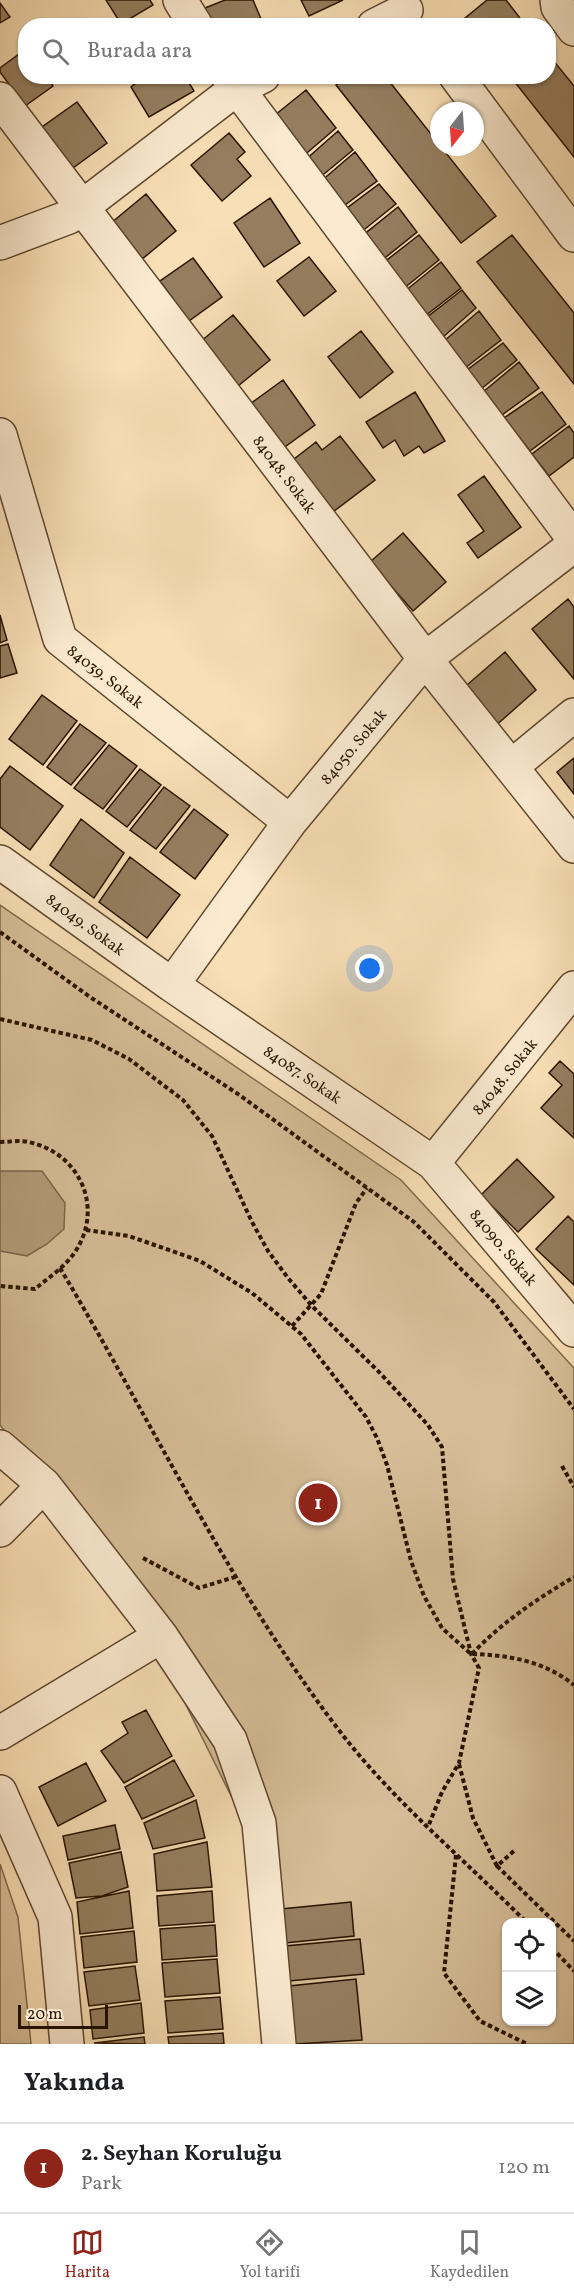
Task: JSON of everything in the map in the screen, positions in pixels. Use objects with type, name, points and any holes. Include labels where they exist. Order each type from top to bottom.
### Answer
[{"type":"street","points":[[180,0],[191,18]]},
{"type":"street","points":[[557,0],[558,7],[574,29]]},
{"type":"street","points":[[394,18],[409,12]]},
{"type":"street","points":[[0,243],[69,217],[238,84]]},
{"type":"street","points":[[244,84],[574,539]]},
{"type":"street","points":[[462,84],[574,235]]},
{"type":"street","name":"84048. Sokak","points":[[0,99],[425,659],[574,846]]},
{"type":"street","name":"84039. Sokak","points":[[0,435],[60,639],[290,822]]},
{"type":"street","name":"84050. Sokak","points":[[172,986],[290,822],[425,659],[574,545]]},
{"type":"street","points":[[512,766],[574,715]]},
{"type":"street","name":"84049. Sokak","points":[[0,862],[172,986]]},
{"type":"street","name":"84087. Sokak","points":[[172,986],[433,1163]]},
{"type":"street","name":"84048. Sokak","points":[[433,1163],[568,1010]]},
{"type":"street","name":"84090. Sokak","points":[[433,1163],[574,1330]]},
{"type":"street","points":[[0,1447],[44,1485],[160,1636],[230,1740],[259,1823],[279,2044]]},
{"type":"street","points":[[0,1530],[44,1485]]},
{"type":"street","points":[[0,1733],[160,1636]]},
{"type":"street","points":[[0,1792],[55,1917],[67,2044]]},
{"type":"path","points":[[0,932],[90,997],[238,1094],[414,1222],[494,1302],[574,1409]]},
{"type":"path","points":[[0,1019],[92,1040],[129,1059],[183,1101],[212,1136],[268,1251],[310,1305],[380,1372],[428,1425],[442,1447],[446,1468],[453,1579],[471,1654],[479,1668],[459,1763],[442,1792],[428,1827]]},
{"type":"path","points":[[0,1142],[28,1142],[54,1152],[78,1173],[88,1195],[86,1230],[75,1252],[60,1268],[35,1289],[0,1286]]},
{"type":"path","points":[[292,1326],[321,1294],[356,1203],[367,1188]]},
{"type":"path","points":[[86,1230],[129,1236],[200,1261],[252,1293],[292,1326],[366,1417],[387,1465],[411,1561],[424,1596],[441,1628],[471,1654],[529,1661],[558,1672],[574,1685]]},
{"type":"path","points":[[60,1268],[268,1632],[345,1738],[387,1786],[521,1918]]},
{"type":"path","points":[[562,1466],[574,1487]]},
{"type":"path","points":[[136,1554],[199,1588],[235,1576]]},
{"type":"path","points":[[471,1654],[490,1635],[527,1606],[574,1577]]},
{"type":"path","points":[[459,1763],[473,1818],[497,1866],[574,1941]]},
{"type":"path","points":[[497,1866],[515,1850]]},
{"type":"path","points":[[456,1855],[444,1973],[480,2021],[526,2044]]},
{"type":"path","points":[[556,1952],[574,1971]]},
{"type":"shaded area","points":[[0,905],[401,1180],[574,1368],[574,2044],[280,2044],[244,1822],[125,1582],[0,1425]]},
{"type":"shaded area","points":[[0,1171],[42,1171],[65,1203],[64,1229],[47,1244],[27,1256],[0,1251]]},
{"type":"shaded area","points":[[0,1864],[18,1917],[31,2044],[0,2044]]},
{"type":"building","points":[[106,0],[150,0],[153,5],[131,18],[117,18]]},
{"type":"building","points":[[225,0],[253,0],[261,18],[209,18],[205,8]]},
{"type":"building","points":[[301,0],[343,0],[309,16]]},
{"type":"building","points":[[487,0],[506,0],[520,18],[465,18]]},
{"type":"building","points":[[0,3],[10,17],[0,23]]},
{"type":"building","points":[[18,55],[18,84],[52,84],[53,86],[25,106],[0,72],[0,68]]},
{"type":"building","points":[[556,64],[574,86],[574,157],[516,84],[556,84]]},
{"type":"building","points":[[135,84],[190,84],[194,91],[149,117],[131,87]]},
{"type":"building","points":[[337,84],[391,84],[430,133],[430,156],[448,156],[496,216],[461,243]]},
{"type":"building","points":[[306,90],[336,128],[301,158],[270,119]]},
{"type":"building","points":[[77,102],[107,143],[73,168],[42,127]]},
{"type":"building","points":[[338,131],[353,150],[318,179],[304,161]]},
{"type":"building","points":[[229,133],[245,152],[237,159],[251,176],[222,201],[191,165]]},
{"type":"building","points":[[355,152],[377,181],[341,208],[320,182]]},
{"type":"building","points":[[379,184],[396,204],[360,233],[343,211]]},
{"type":"building","points":[[146,194],[176,231],[141,260],[111,223]]},
{"type":"building","points":[[270,198],[300,243],[264,267],[234,223]]},
{"type":"building","points":[[398,207],[417,232],[381,261],[362,236]]},
{"type":"building","points":[[419,235],[439,260],[403,289],[383,263]]},
{"type":"building","points":[[512,235],[574,313],[574,384],[477,262]]},
{"type":"building","points":[[309,257],[336,291],[304,316],[277,281]]},
{"type":"building","points":[[193,258],[222,297],[189,321],[160,281]]},
{"type":"building","points":[[441,262],[461,288],[425,316],[405,291]]},
{"type":"building","points":[[462,290],[476,308],[442,338],[426,318]]},
{"type":"building","points":[[479,311],[501,340],[465,368],[444,341]]},
{"type":"building","points":[[233,315],[270,360],[238,386],[201,341]]},
{"type":"building","points":[[361,331],[393,372],[360,398],[328,357]]},
{"type":"building","points":[[503,343],[517,360],[481,389],[467,370]]},
{"type":"building","points":[[519,362],[539,388],[502,415],[483,392]]},
{"type":"building","points":[[283,380],[315,425],[282,449],[250,404]]},
{"type":"building","points":[[415,392],[445,441],[424,453],[419,446],[404,456],[395,440],[383,448],[366,422]]},
{"type":"building","points":[[542,392],[566,424],[530,451],[504,418]]},
{"type":"building","points":[[569,426],[574,433],[574,457],[549,476],[532,454]]},
{"type":"building","points":[[340,436],[375,480],[329,515],[289,463],[316,442],[322,450]]},
{"type":"building","points":[[484,476],[521,527],[478,558],[467,543],[484,531],[458,495]]},
{"type":"building","points":[[403,533],[446,582],[413,611],[370,562]]},
{"type":"building","points":[[568,599],[574,607],[574,679],[532,629]]},
{"type":"building","points":[[0,615],[7,640],[0,643]]},
{"type":"building","points":[[8,644],[17,673],[0,678],[0,646]]},
{"type":"building","points":[[505,652],[536,690],[493,728],[460,691]]},
{"type":"building","points":[[42,695],[77,721],[43,765],[9,739]]},
{"type":"building","points":[[80,724],[106,743],[71,785],[47,767]]},
{"type":"building","points":[[109,745],[137,766],[103,809],[74,788]]},
{"type":"building","points":[[574,758],[574,794],[557,772]]},
{"type":"building","points":[[10,766],[63,806],[30,850],[0,827],[0,779]]},
{"type":"building","points":[[140,769],[161,785],[127,827],[106,811]]},
{"type":"building","points":[[164,787],[190,806],[156,849],[130,830]]},
{"type":"building","points":[[194,809],[228,835],[195,879],[160,852]]},
{"type":"building","points":[[81,819],[124,853],[94,898],[50,865]]},
{"type":"building","points":[[130,857],[180,895],[147,938],[99,902]]},
{"type":"building","points":[[560,1061],[574,1074],[574,1138],[541,1108],[562,1085],[549,1073]]},
{"type":"building","points":[[517,1159],[554,1197],[518,1232],[481,1195]]},
{"type":"building","points":[[568,1216],[574,1222],[574,1285],[536,1249]]},
{"type":"building","points":[[146,1710],[172,1756],[124,1783],[101,1751],[128,1733],[122,1722]]},
{"type":"building","points":[[174,1760],[194,1796],[142,1819],[125,1787]]},
{"type":"building","points":[[86,1763],[106,1801],[58,1826],[39,1787]]},
{"type":"building","points":[[196,1800],[205,1838],[153,1849],[144,1823]]},
{"type":"building","points":[[115,1825],[120,1849],[68,1860],[63,1836]]},
{"type":"building","points":[[207,1842],[212,1887],[157,1891],[154,1854]]},
{"type":"building","points":[[121,1852],[128,1887],[102,1896],[76,1898],[69,1863]]},
{"type":"building","points":[[129,1891],[133,1928],[80,1934],[77,1902]]},
{"type":"building","points":[[212,1891],[214,1922],[159,1926],[157,1896]]},
{"type":"building","points":[[351,1902],[354,1936],[285,1943],[281,1909]]},
{"type":"building","points":[[215,1925],[217,1956],[162,1960],[160,1929]]},
{"type":"building","points":[[134,1931],[137,1962],[84,1968],[81,1937]]},
{"type":"building","points":[[360,1939],[364,1974],[289,1981],[285,1946]]},
{"type":"building","points":[[217,1959],[220,1993],[165,1997],[162,1963]]},
{"type":"building","points":[[135,1966],[140,2000],[89,2006],[84,1972]]},
{"type":"building","points":[[356,1979],[362,2040],[295,2044],[289,1986]]},
{"type":"building","points":[[220,1997],[223,2029],[168,2033],[165,2001]]},
{"type":"building","points":[[141,2003],[144,2033],[93,2039],[90,2010]]},
{"type":"building","points":[[223,2033],[224,2044],[169,2044],[168,2037]]},
{"type":"building","points":[[144,2037],[145,2044],[94,2043]]},
{"type":"place","name":"2. Seyhan Koruluğu","points":[[318,1503]]}]
